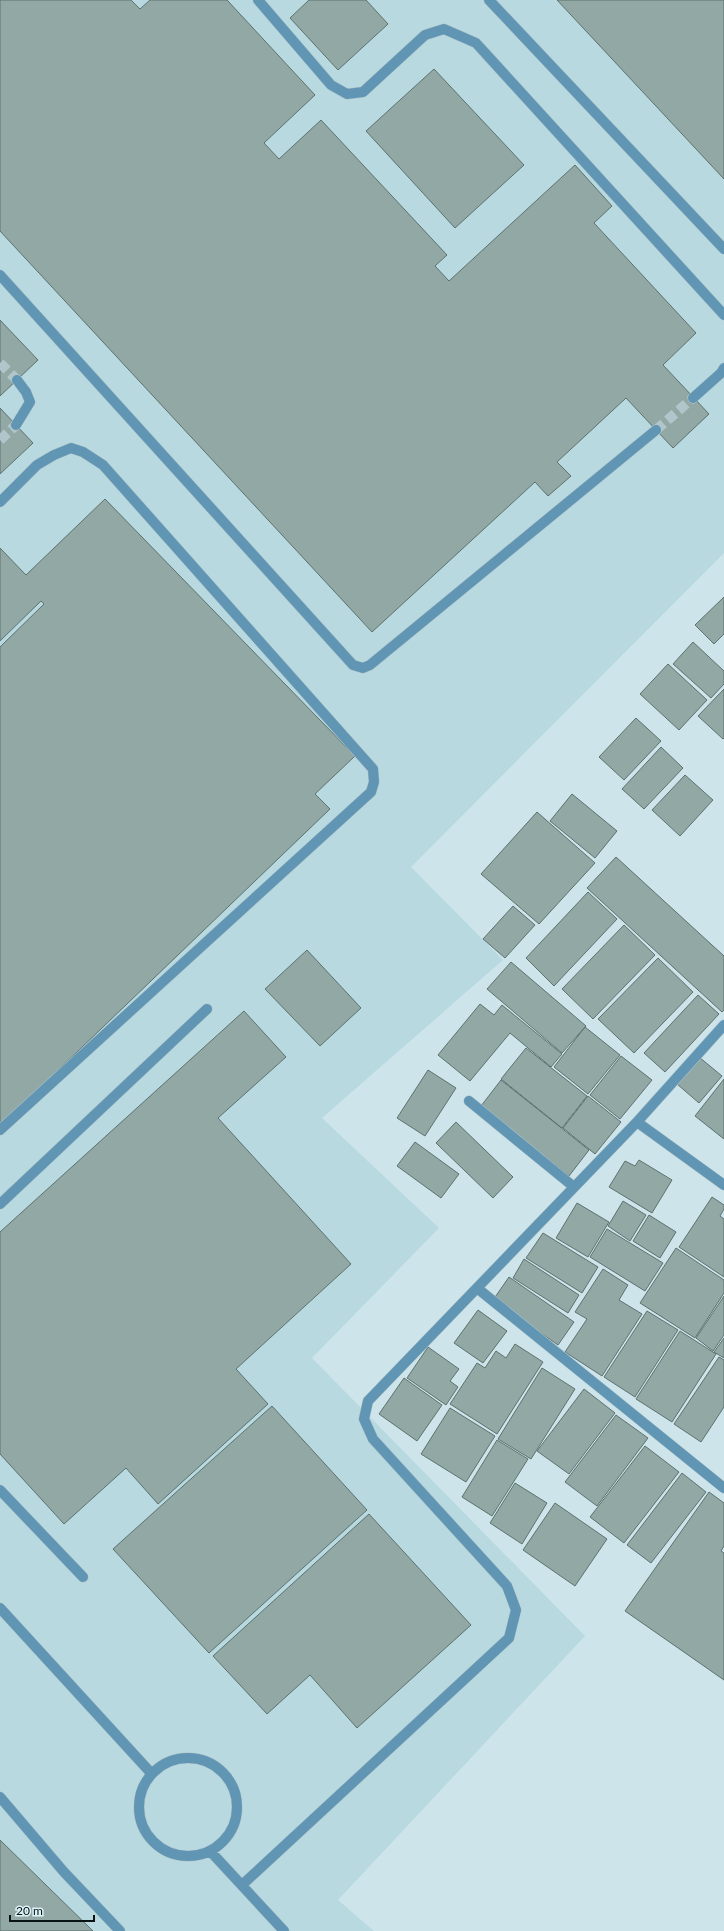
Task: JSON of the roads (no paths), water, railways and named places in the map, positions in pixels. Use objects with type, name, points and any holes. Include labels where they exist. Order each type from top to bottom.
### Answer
[{"type":"street","points":[[258,0],[331,85],[347,94],[363,92],[425,35],[444,28],[476,43],[724,315]]},
{"type":"street","points":[[489,0],[724,249]]},
{"type":"street","points":[[0,275],[353,665],[362,668],[370,665],[656,430]]},
{"type":"street","points":[[693,398],[721,373],[724,368]]},
{"type":"street","points":[[16,425],[30,402],[26,392],[17,380]]},
{"type":"street","points":[[0,502],[37,465],[54,455],[71,448],[83,452],[103,465],[373,769],[374,782],[371,792],[0,1130]]},
{"type":"street","points":[[0,1204],[207,1009]]},
{"type":"street","points":[[242,1885],[509,1638],[516,1610],[507,1586],[373,1439],[364,1419],[368,1401],[637,1122],[724,1025]]},
{"type":"street","points":[[469,1101],[574,1187]]},
{"type":"street","points":[[637,1122],[724,1185]]},
{"type":"street","points":[[477,1288],[724,1488]]},
{"type":"street","points":[[0,1490],[83,1577]]},
{"type":"street","points":[[0,1608],[151,1773]]},
{"type":"street","points":[[183,1757],[201,1760],[218,1767],[230,1783],[236,1797],[237,1815],[230,1833],[211,1852],[186,1857],[170,1852],[158,1845],[146,1832],[141,1819],[139,1802],[140,1792],[151,1773],[168,1760],[183,1757]]},
{"type":"street","points":[[0,1797],[64,1872],[120,1931]]},
{"type":"street","points":[[211,1852],[284,1931]]},
{"type":"tunnel","points":[[0,363],[17,380]]},
{"type":"tunnel","points":[[656,430],[693,398]]},
{"type":"tunnel","points":[[0,440],[16,425]]}]
